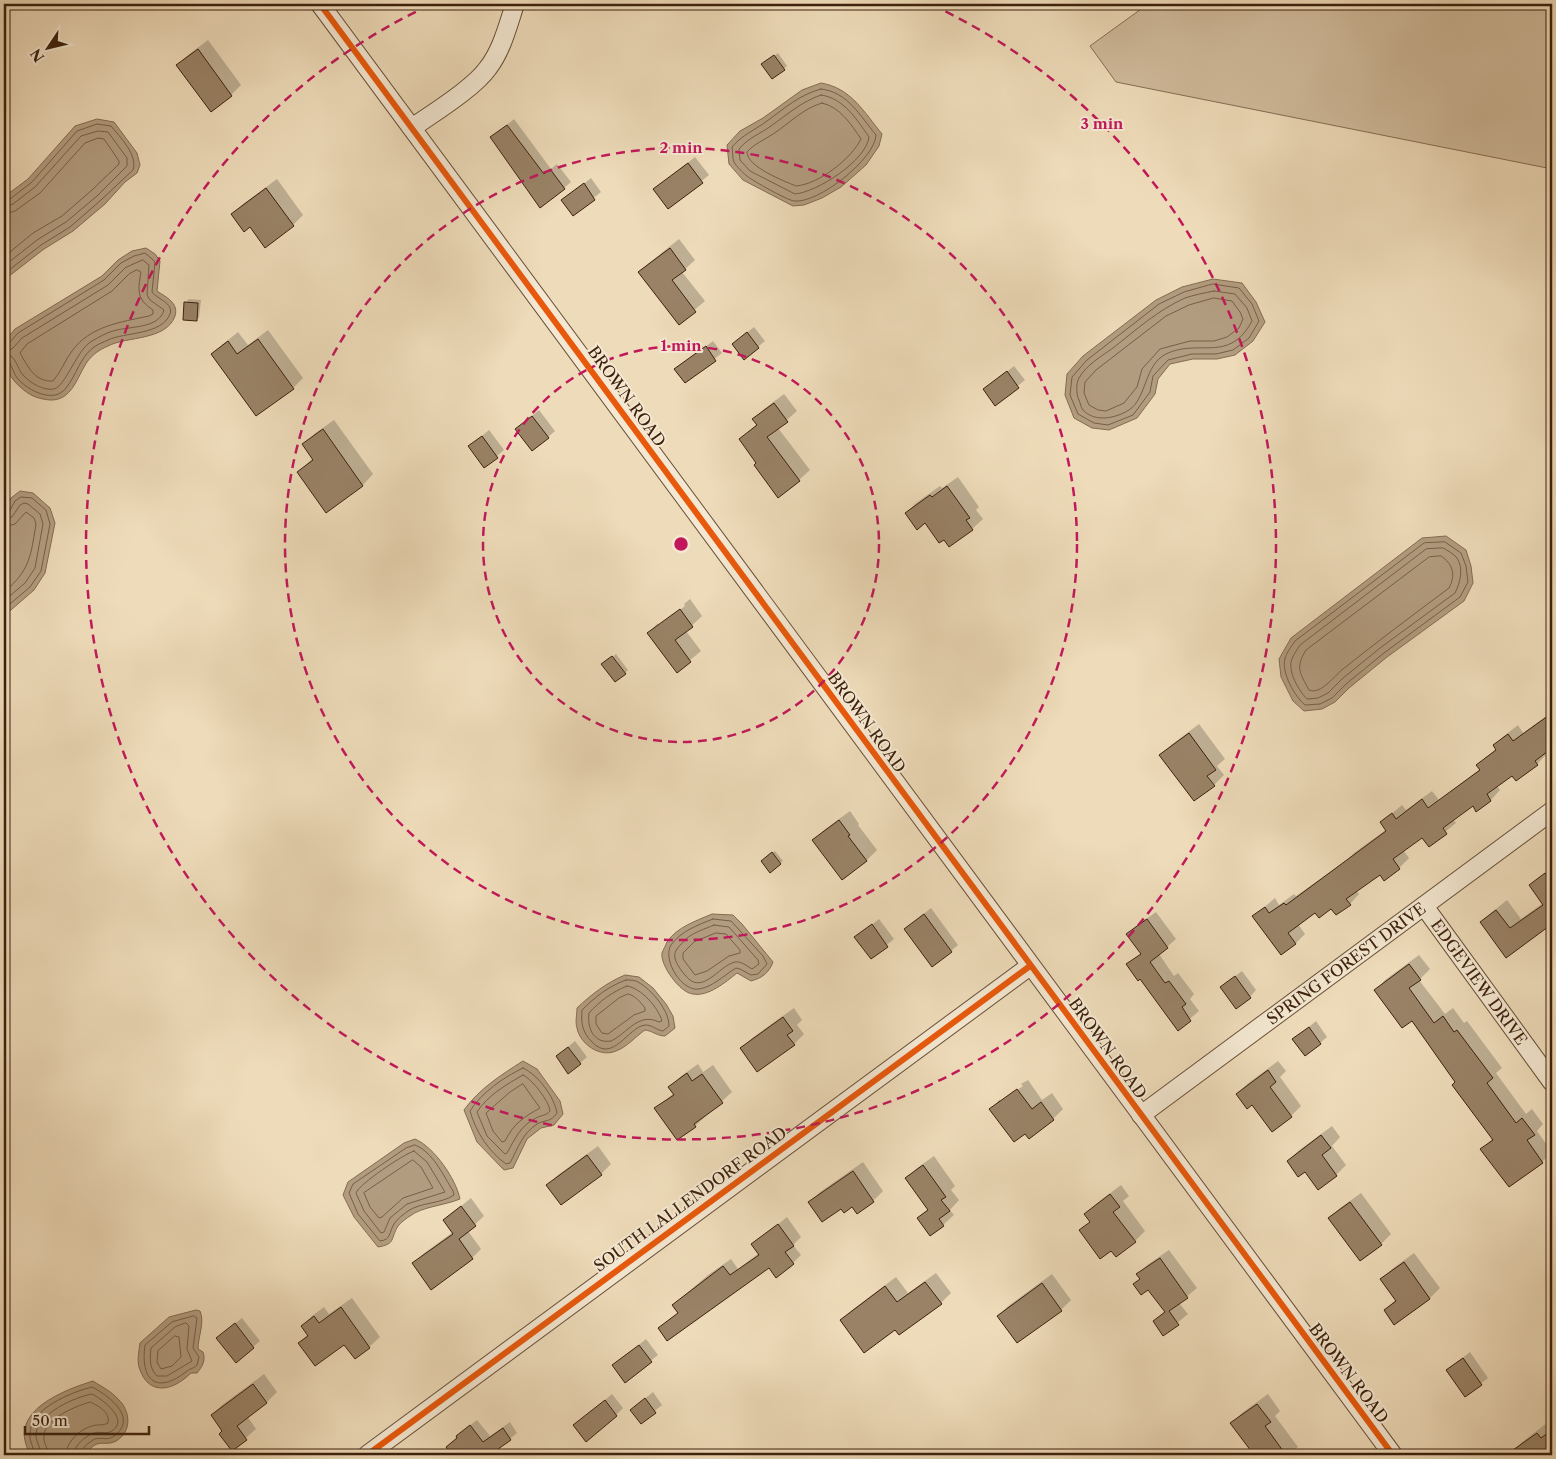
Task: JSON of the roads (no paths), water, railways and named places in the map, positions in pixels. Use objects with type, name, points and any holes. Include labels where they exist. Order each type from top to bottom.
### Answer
[{"type":"street","name":"BROWN ROAD","points":[[320,4],[1393,1455]]},
{"type":"street","points":[[412,128],[455,97],[489,68],[500,45],[515,4]]},
{"type":"street","name":"SPRING FOREST DRIVE","points":[[1141,1116],[1552,811]]},
{"type":"street","name":"EDGEVIEW DRIVE","points":[[1424,906],[1552,1082]]},
{"type":"street","name":"SOUTH LALLENDORF ROAD","points":[[367,1455],[1030,966]]},
{"type":"water","points":[[821,83],[841,90],[849,96],[882,134],[879,146],[866,165],[841,187],[822,198],[804,205],[793,206],[743,180],[729,164],[727,145],[740,131],[763,118],[802,90]]},
{"type":"water","points":[[97,119],[114,122],[137,153],[140,165],[137,173],[73,231],[44,249],[4,280],[4,197],[28,179],[75,126]]},
{"type":"water","points":[[146,248],[155,254],[160,261],[157,291],[168,298],[175,307],[175,316],[170,324],[155,334],[116,343],[99,351],[87,362],[77,381],[64,397],[50,400],[43,399],[28,393],[19,386],[7,369],[4,350],[4,342],[15,329],[102,276],[118,260],[132,251]]},
{"type":"water","points":[[1213,279],[1242,283],[1256,302],[1265,322],[1253,341],[1235,355],[1217,359],[1193,359],[1170,364],[1158,379],[1155,394],[1137,418],[1109,430],[1092,428],[1074,418],[1065,395],[1067,374],[1083,356],[1156,300],[1182,287]]},
{"type":"water","points":[[20,491],[33,493],[50,508],[55,523],[45,573],[34,590],[4,616],[4,512],[11,498]]},
{"type":"water","points":[[1446,536],[1466,550],[1471,566],[1473,583],[1464,601],[1387,657],[1335,702],[1322,709],[1304,711],[1293,701],[1281,677],[1279,659],[1291,638],[1422,538]]},
{"type":"water","points":[[712,914],[733,915],[773,962],[762,977],[755,980],[751,981],[737,973],[711,991],[693,994],[682,989],[672,978],[664,964],[662,953],[667,942],[676,932]]},
{"type":"water","points":[[625,975],[639,977],[653,988],[673,1016],[675,1028],[665,1036],[645,1030],[616,1051],[604,1053],[597,1051],[586,1044],[579,1034],[576,1023],[577,1008],[600,989]]},
{"type":"water","points":[[523,1061],[537,1069],[560,1101],[563,1114],[554,1125],[541,1128],[527,1139],[513,1168],[504,1170],[477,1142],[464,1110],[483,1089]]},
{"type":"water","points":[[415,1139],[437,1156],[443,1164],[454,1182],[460,1199],[415,1213],[398,1226],[392,1240],[388,1244],[378,1247],[354,1217],[343,1195],[348,1182],[404,1143]]},
{"type":"water","points":[[196,1310],[200,1311],[202,1320],[198,1349],[203,1352],[203,1364],[197,1373],[191,1373],[177,1384],[169,1387],[155,1387],[148,1383],[143,1377],[138,1364],[140,1343],[169,1317]]},
{"type":"water","points":[[93,1381],[112,1394],[125,1409],[128,1421],[125,1432],[121,1437],[113,1442],[97,1444],[85,1453],[77,1456],[31,1455],[25,1440],[25,1427],[31,1416],[40,1406],[52,1398]]}]
